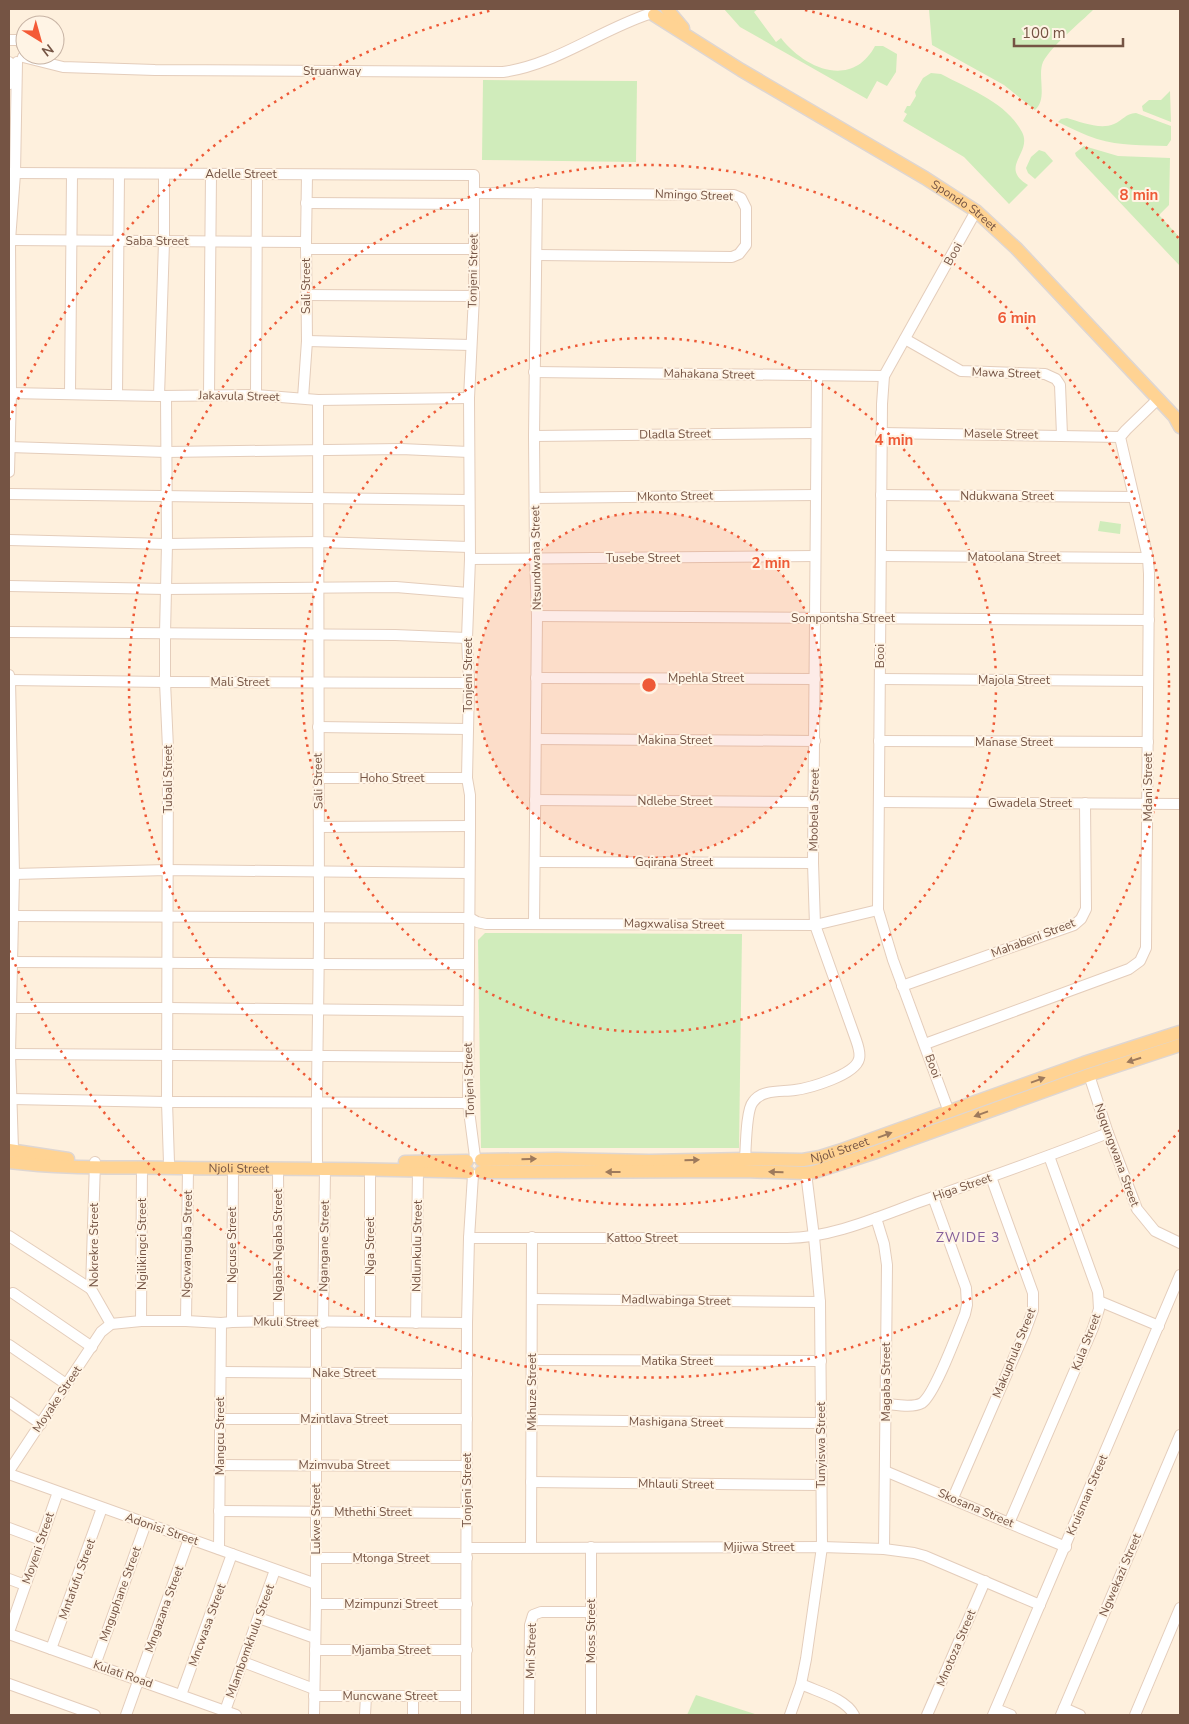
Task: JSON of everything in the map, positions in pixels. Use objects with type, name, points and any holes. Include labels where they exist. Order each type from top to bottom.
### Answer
[{"type":"main road","name":"Spondo Street","points":[[653,11],[699,44],[925,178],[976,211],[1016,248],[1158,398],[1174,416],[1180,427]]},
{"type":"main road","name":"Njoli Street","points":[[10,1159],[142,1168],[278,1169],[321,1166],[370,1170],[418,1170],[556,1158],[649,1161],[803,1160],[820,1158],[1084,1063],[1180,1032]]},
{"type":"main road","name":"Njoli Street","points":[[95,1165],[169,1163],[321,1166],[474,1166],[806,1173],[843,1163],[1088,1075],[1180,1045]]},
{"type":"street","name":"Struanway","points":[[54,65],[63,67],[164,70],[503,72],[534,65],[653,11]]},
{"type":"street","points":[[9,472],[10,240],[13,189],[11,173],[17,65]]},
{"type":"street","points":[[11,173],[18,65]]},
{"type":"street","points":[[16,77],[23,69],[33,65]]},
{"type":"street","name":"Adelle Street","points":[[11,173],[474,175]]},
{"type":"street","points":[[70,393],[72,174]]},
{"type":"street","points":[[117,395],[119,174]]},
{"type":"street","name":"Tubali Street","points":[[164,174],[163,396],[167,544],[165,682],[168,748],[167,1102],[169,1163]]},
{"type":"street","points":[[209,395],[211,174]]},
{"type":"street","name":"Sali Street","points":[[303,398],[307,341],[307,174]]},
{"type":"street","points":[[256,395],[257,175]]},
{"type":"street","name":"Tonjeni Street","points":[[466,1715],[467,1323],[469,1238],[474,1166],[468,1103],[470,795],[466,778],[469,683],[467,638],[470,559],[468,546],[469,398],[474,296],[474,175]]},
{"type":"street","name":"Nmingo Street","points":[[474,193],[734,195],[742,198],[746,208],[746,245],[739,254],[732,257],[537,255]]},
{"type":"street","name":"Ntsundwana Street","points":[[534,923],[537,616],[534,372],[538,193]]},
{"type":"street","points":[[306,203],[474,204]]},
{"type":"street","name":"Booi","points":[[950,1112],[902,986],[886,941],[878,910],[881,433],[884,376],[976,211]]},
{"type":"street","name":"Saba Street","points":[[10,240],[256,241],[306,246],[474,250]]},
{"type":"street","points":[[306,295],[474,296]]},
{"type":"street","name":"Mawa Street","points":[[905,339],[961,371],[1051,376],[1060,385],[1062,435]]},
{"type":"street","points":[[307,341],[471,345]]},
{"type":"street","name":"Mahakana Street","points":[[534,372],[884,376]]},
{"type":"street","name":"Mbobela Street","points":[[745,1159],[749,1111],[754,1100],[768,1092],[797,1090],[842,1075],[853,1069],[859,1060],[860,1054],[815,925],[813,863],[817,376]]},
{"type":"street","name":"Jakavula Street","points":[[10,393],[163,396],[256,395],[318,400],[469,398]]},
{"type":"street","points":[[1120,437],[1158,398]]},
{"type":"street","name":"Sali Street","points":[[318,400],[320,587],[318,682],[319,965],[316,1102],[321,1166]]},
{"type":"street","name":"Dladla Street","points":[[534,436],[816,433]]},
{"type":"street","name":"Masele Street","points":[[881,433],[1120,437]]},
{"type":"street","name":"Mdani Street","points":[[924,1044],[1136,966],[1146,948],[1148,558],[1120,437]]},
{"type":"street","points":[[9,447],[166,452],[401,449],[469,452]]},
{"type":"street","points":[[9,494],[468,500]]},
{"type":"street","name":"Mkonto Street","points":[[535,498],[816,494]]},
{"type":"street","name":"Ndukwana Street","points":[[881,496],[1134,497]]},
{"type":"street","points":[[9,540],[167,544],[319,542],[468,546]]},
{"type":"street","name":"Tusebe Street","points":[[470,559],[816,556]]},
{"type":"street","name":"Matoolana Street","points":[[881,556],[1148,558]]},
{"type":"street","points":[[9,586],[166,590],[396,587],[468,593]]},
{"type":"street","name":"Sompontsha Street","points":[[537,616],[1149,620]]},
{"type":"street","points":[[9,632],[467,638]]},
{"type":"street","points":[[9,678],[14,874],[9,1008],[9,1054],[12,1099],[10,1159]]},
{"type":"street","name":"Mali Street","points":[[9,678],[165,682],[469,683]]},
{"type":"street","name":"Mpehla Street","points":[[536,678],[815,679]]},
{"type":"street","name":"Majola Street","points":[[880,679],[1148,681]]},
{"type":"street","points":[[318,727],[467,729]]},
{"type":"street","name":"Makina Street","points":[[536,738],[815,741]]},
{"type":"street","name":"Manase Street","points":[[879,741],[1148,742]]},
{"type":"street","name":"Hoho Street","points":[[318,778],[466,778]]},
{"type":"street","name":"Ndlebe Street","points":[[535,800],[814,802]]},
{"type":"street","name":"Gwadela Street","points":[[880,802],[1180,804]]},
{"type":"street","name":"Mahabeni Street","points":[[902,986],[1074,925],[1081,920],[1086,909],[1085,803]]},
{"type":"street","points":[[319,827],[470,826]]},
{"type":"street","name":"Gqirana Street","points":[[535,862],[813,863]]},
{"type":"street","points":[[14,874],[167,870],[469,873]]},
{"type":"street","name":"Magxwalisa Street","points":[[12,916],[470,918],[486,924],[815,925],[878,910]]},
{"type":"street","points":[[11,962],[168,962],[319,965],[469,964]]},
{"type":"street","points":[[9,1008],[468,1011]]},
{"type":"street","points":[[9,1054],[468,1057]]},
{"type":"street","name":"Ngqungwana Street","points":[[1088,1075],[1137,1209],[1155,1230],[1180,1243]]},
{"type":"street","points":[[12,1099],[167,1102],[468,1103]]},
{"type":"street","name":"Higa Street","points":[[814,1237],[876,1218],[1108,1133]]},
{"type":"street","name":"Kula Street","points":[[1009,1522],[1093,1328],[1099,1309],[1098,1292],[1049,1156]]},
{"type":"street","name":"Nokrekre Street","points":[[95,1165],[92,1289],[109,1326]]},
{"type":"street","name":"Ngangane Street","points":[[320,1323],[321,1166]]},
{"type":"street","name":"Ngilikingci Street","points":[[141,1321],[142,1168]]},
{"type":"street","name":"Ngcwanguba Street","points":[[186,1321],[188,1168]]},
{"type":"street","name":"Ngcuse Street","points":[[232,1322],[233,1169]]},
{"type":"street","name":"Ngaba-Ngaba Street","points":[[278,1169],[279,1321]]},
{"type":"street","name":"Nga Street","points":[[370,1170],[370,1322]]},
{"type":"street","name":"Ndlunkulu Street","points":[[416,1323],[418,1170]]},
{"type":"street","name":"Tunyiswa Street","points":[[790,1715],[801,1684],[810,1637],[822,1547],[820,1302],[806,1173]]},
{"type":"street","name":"Makuphula Street","points":[[953,1498],[1025,1332],[1034,1303],[1030,1284],[991,1177]]},
{"type":"street","points":[[887,1404],[917,1405],[925,1400],[934,1387],[965,1314],[966,1288],[933,1197]]},
{"type":"street","name":"Magaba Street","points":[[876,1218],[886,1255],[887,1404],[884,1549]]},
{"type":"street","points":[[9,1236],[92,1289]]},
{"type":"street","name":"Mkhuze Street","points":[[531,1547],[532,1237]]},
{"type":"street","name":"Kattoo Street","points":[[469,1238],[814,1237]]},
{"type":"street","name":"Kruisman Street","points":[[994,1712],[1066,1547],[1180,1275]]},
{"type":"street","points":[[14,1293],[92,1347]]},
{"type":"street","name":"Madlwabinga Street","points":[[532,1298],[820,1302]]},
{"type":"street","points":[[1099,1301],[1159,1326]]},
{"type":"street","name":"Mkuli Street","points":[[109,1326],[141,1321],[186,1321],[221,1324],[279,1321],[320,1323],[467,1323]]},
{"type":"street","name":"Lukwe Street","points":[[314,1715],[316,1373],[320,1323]]},
{"type":"street","name":"Mangcu Street","points":[[219,1550],[221,1324]]},
{"type":"street","name":"Moyake Street","points":[[9,1472],[12,1459],[41,1424],[66,1384],[109,1326]]},
{"type":"street","points":[[9,1345],[66,1384]]},
{"type":"street","name":"Matika Street","points":[[532,1360],[821,1361]]},
{"type":"street","name":"Nake Street","points":[[221,1372],[468,1374]]},
{"type":"street","points":[[9,1402],[41,1424]]},
{"type":"street","name":"Mzintlava Street","points":[[220,1420],[467,1419]]},
{"type":"street","name":"Mashigana Street","points":[[532,1420],[821,1423]]},
{"type":"street","name":"Ngwekazi Street","points":[[1062,1712],[1180,1435]]},
{"type":"street","name":"Mzimvuba Street","points":[[220,1465],[467,1466]]},
{"type":"street","name":"Skosana Street","points":[[885,1471],[1066,1547]]},
{"type":"street","name":"Adonisi Street","points":[[9,1472],[58,1492],[316,1584]]},
{"type":"street","name":"Mhlauli Street","points":[[532,1482],[822,1485]]},
{"type":"street","name":"Moyeni Street","points":[[9,1633],[58,1492]]},
{"type":"street","name":"Mntafufu Street","points":[[52,1649],[102,1508]]},
{"type":"street","name":"Mthethi Street","points":[[219,1511],[467,1513]]},
{"type":"street","name":"Mnguphane Street","points":[[94,1665],[146,1524]]},
{"type":"street","points":[[9,1528],[41,1540]]},
{"type":"street","name":"Mngazana Street","points":[[126,1715],[189,1539]]},
{"type":"street","name":"Mjijwa Street","points":[[467,1553],[531,1547],[822,1547],[884,1549],[925,1556],[1040,1605]]},
{"type":"street","name":"Moss Street","points":[[591,1547],[591,1715]]},
{"type":"street","name":"Mtonga Street","points":[[316,1558],[467,1553]]},
{"type":"street","name":"Mncwasa Street","points":[[181,1696],[232,1554]]},
{"type":"street","name":"Mlambomkhulu Street","points":[[225,1711],[275,1570]]},
{"type":"street","points":[[9,1579],[25,1585]]},
{"type":"street","name":"Mnotoza Street","points":[[927,1715],[985,1581]]},
{"type":"street","name":"Mzimpunzi Street","points":[[316,1604],[467,1604]]},
{"type":"street","points":[[1134,1715],[1176,1630],[1180,1608]]},
{"type":"street","name":"Mni Street","points":[[530,1715],[530,1625],[533,1615],[541,1612],[591,1612]]},
{"type":"street","points":[[259,1618],[315,1638]]},
{"type":"street","name":"Kulati Road","points":[[9,1633],[236,1715]]},
{"type":"street","name":"Mjamba Street","points":[[315,1650],[467,1650]]},
{"type":"street","points":[[243,1662],[314,1692]]},
{"type":"street","points":[[9,1684],[95,1715]]},
{"type":"street","points":[[801,1684],[842,1702],[849,1707],[854,1715]]},
{"type":"street","name":"Muncwane Street","points":[[314,1692],[366,1696],[466,1696]]},
{"type":"street","points":[[365,1715],[366,1696]]},
{"type":"street","points":[[413,1697],[413,1715]]},
{"type":"street","points":[[994,1712],[1011,1715]]},
{"type":"street","points":[[1062,1712],[1080,1715]]},
{"type":"green space","points":[[724,9],[758,9],[754,12],[776,42],[781,38],[803,58],[828,70],[841,71],[854,67],[865,59],[875,46],[883,46],[897,54],[896,72],[887,86],[877,81],[867,99],[740,27]]},
{"type":"green space","points":[[929,9],[1094,9],[1059,41],[1047,55],[1041,68],[1041,100],[1035,110],[1004,85],[932,45]]},
{"type":"green space","points":[[931,73],[941,74],[997,104],[1007,112],[1022,132],[1023,147],[1016,166],[1016,172],[1028,185],[1009,204],[964,157],[903,121],[907,114],[904,112],[916,96],[915,92],[923,78]]},
{"type":"green space","points":[[483,80],[637,81],[636,162],[482,160]]},
{"type":"green space","points":[[1170,91],[1171,122],[1143,111],[1142,106],[1149,100],[1161,100]]},
{"type":"green space","points":[[1136,113],[1171,126],[1171,140],[1167,146],[1114,143],[1087,136],[1058,122],[1061,119],[1067,118],[1090,125],[1109,126]]},
{"type":"green space","points":[[1084,146],[1118,156],[1170,158],[1169,205],[1159,215],[1180,238],[1180,266],[1076,156],[1075,153]]},
{"type":"green space","points":[[1039,150],[1045,152],[1053,161],[1035,179],[1028,173],[1026,168],[1031,157]]},
{"type":"green space","points":[[1100,521],[1121,524],[1120,534],[1098,531]]},
{"type":"green space","points":[[485,933],[742,934],[739,1148],[481,1148],[478,940]]},
{"type":"green space","points":[[696,1695],[758,1715],[687,1715]]},
{"type":"district","name":"ZWIDE 3","points":[[968,1237]]}]
